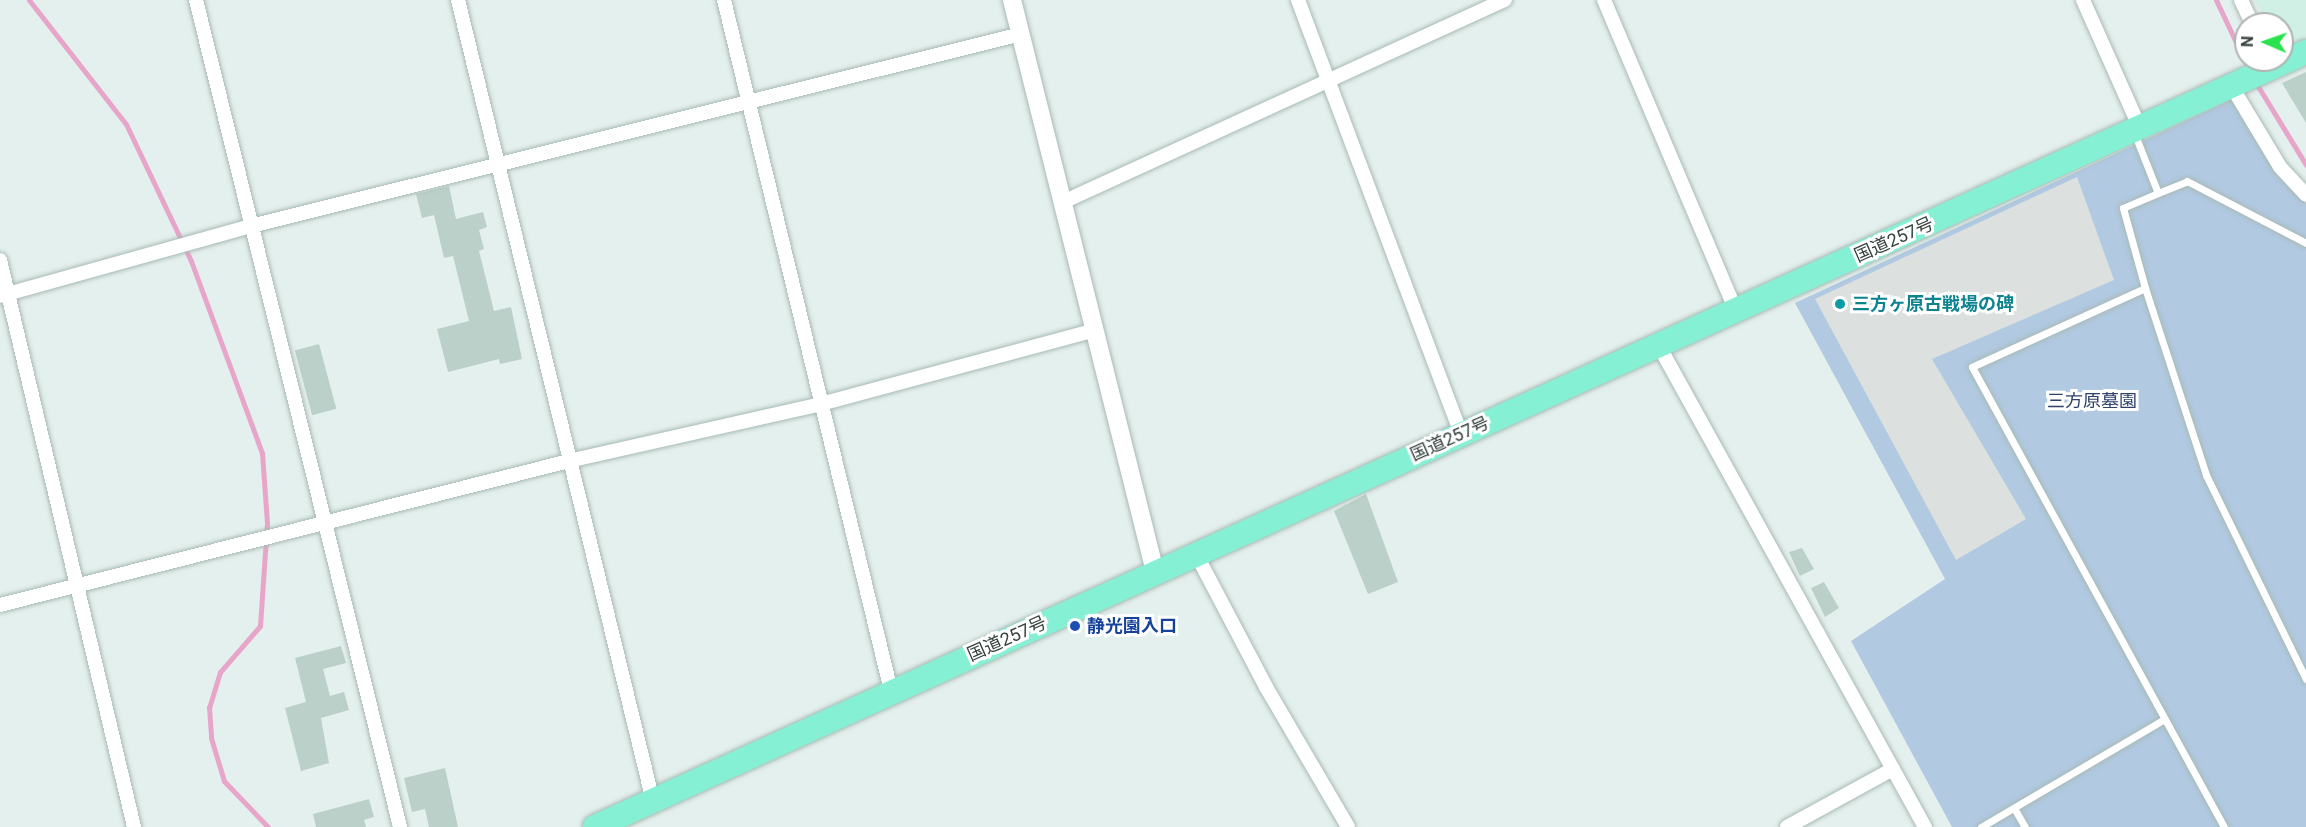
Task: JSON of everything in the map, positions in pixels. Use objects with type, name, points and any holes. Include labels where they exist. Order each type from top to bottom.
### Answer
[{"type":"highway","name":"国道257号","points":[[595,827],[891,691],[2137,130],[2255,73],[2306,52]]},
{"type":"street","points":[[196,0],[400,827]]},
{"type":"street","points":[[458,0],[573,460],[653,801]]},
{"type":"street","points":[[724,0],[891,691]]},
{"type":"street","points":[[1012,0],[1155,572]]},
{"type":"street","points":[[1298,0],[1461,434]]},
{"type":"street","points":[[1063,202],[1505,0]]},
{"type":"street","points":[[1604,0],[1736,310]]},
{"type":"street","points":[[2083,0],[2137,130]]},
{"type":"street","points":[[4,295],[251,226],[499,166],[748,100],[1021,34]]},
{"type":"street","points":[[2255,73],[2280,167],[2306,195]]},
{"type":"street","points":[[0,260],[4,295],[134,827]]},
{"type":"street","points":[[0,605],[573,460],[821,404],[1095,330]]},
{"type":"street","points":[[1659,346],[1925,827]]},
{"type":"street","points":[[1197,554],[1266,687],[1348,827]]},
{"type":"street","points":[[1787,827],[1893,769]]},
{"type":"lane","points":[[2137,130],[2158,193]]},
{"type":"lane","points":[[2306,243],[2187,181],[2123,208],[2145,288],[2206,475],[2306,679]]},
{"type":"lane","points":[[2145,288],[1972,367],[2224,827]]},
{"type":"lane","points":[[1981,827],[2164,719]]},
{"type":"lane","points":[[2014,808],[2025,827]]},
{"type":"shaded area","points":[[2255,0],[2306,0],[2306,41],[2294,46],[2294,12],[2261,12]]},
{"type":"shaded area","points":[[2077,177],[2114,280],[1932,359],[2026,519],[1956,560],[1815,299]]},
{"type":"green space","name":"三方原墓園","points":[[2235,98],[2264,152],[2306,204],[2306,827],[1952,827],[1851,641],[1945,579],[1795,303]]},
{"type":"building","points":[[2306,72],[2306,123],[2282,83]]},
{"type":"building","points":[[449,186],[456,219],[483,212],[487,227],[479,230],[484,249],[479,251],[494,311],[511,307],[522,359],[500,364],[499,359],[448,372],[437,329],[469,321],[453,256],[444,258],[434,215],[422,218],[416,194]]},
{"type":"building","points":[[319,344],[336,409],[312,415],[295,350]]},
{"type":"building","points":[[1366,494],[1398,582],[1368,594],[1334,511]]},
{"type":"building","points":[[1802,548],[1814,569],[1800,576],[1789,552]]},
{"type":"building","points":[[1824,582],[1839,608],[1825,617],[1811,588]]},
{"type":"building","points":[[341,646],[346,663],[323,669],[330,696],[344,692],[349,710],[321,718],[329,763],[301,771],[285,708],[306,702],[295,658]]},
{"type":"building","points":[[445,768],[458,827],[429,827],[425,809],[412,812],[404,778]]},
{"type":"building","points":[[369,799],[374,817],[364,820],[366,827],[316,827],[313,814]]},
{"type":"waterway","points":[[29,0],[126,124],[191,261],[262,453],[267,523],[260,626],[220,672],[209,707],[211,738],[224,781],[268,827]]},
{"type":"waterway","points":[[2216,0],[2234,38]]},
{"type":"waterway","points":[[2256,83],[2306,165]]},
{"type":"place","name":"三方ヶ原古戦場の碑","points":[[1840,304]]},
{"type":"place","name":"静光園入口","points":[[1075,626]]}]
